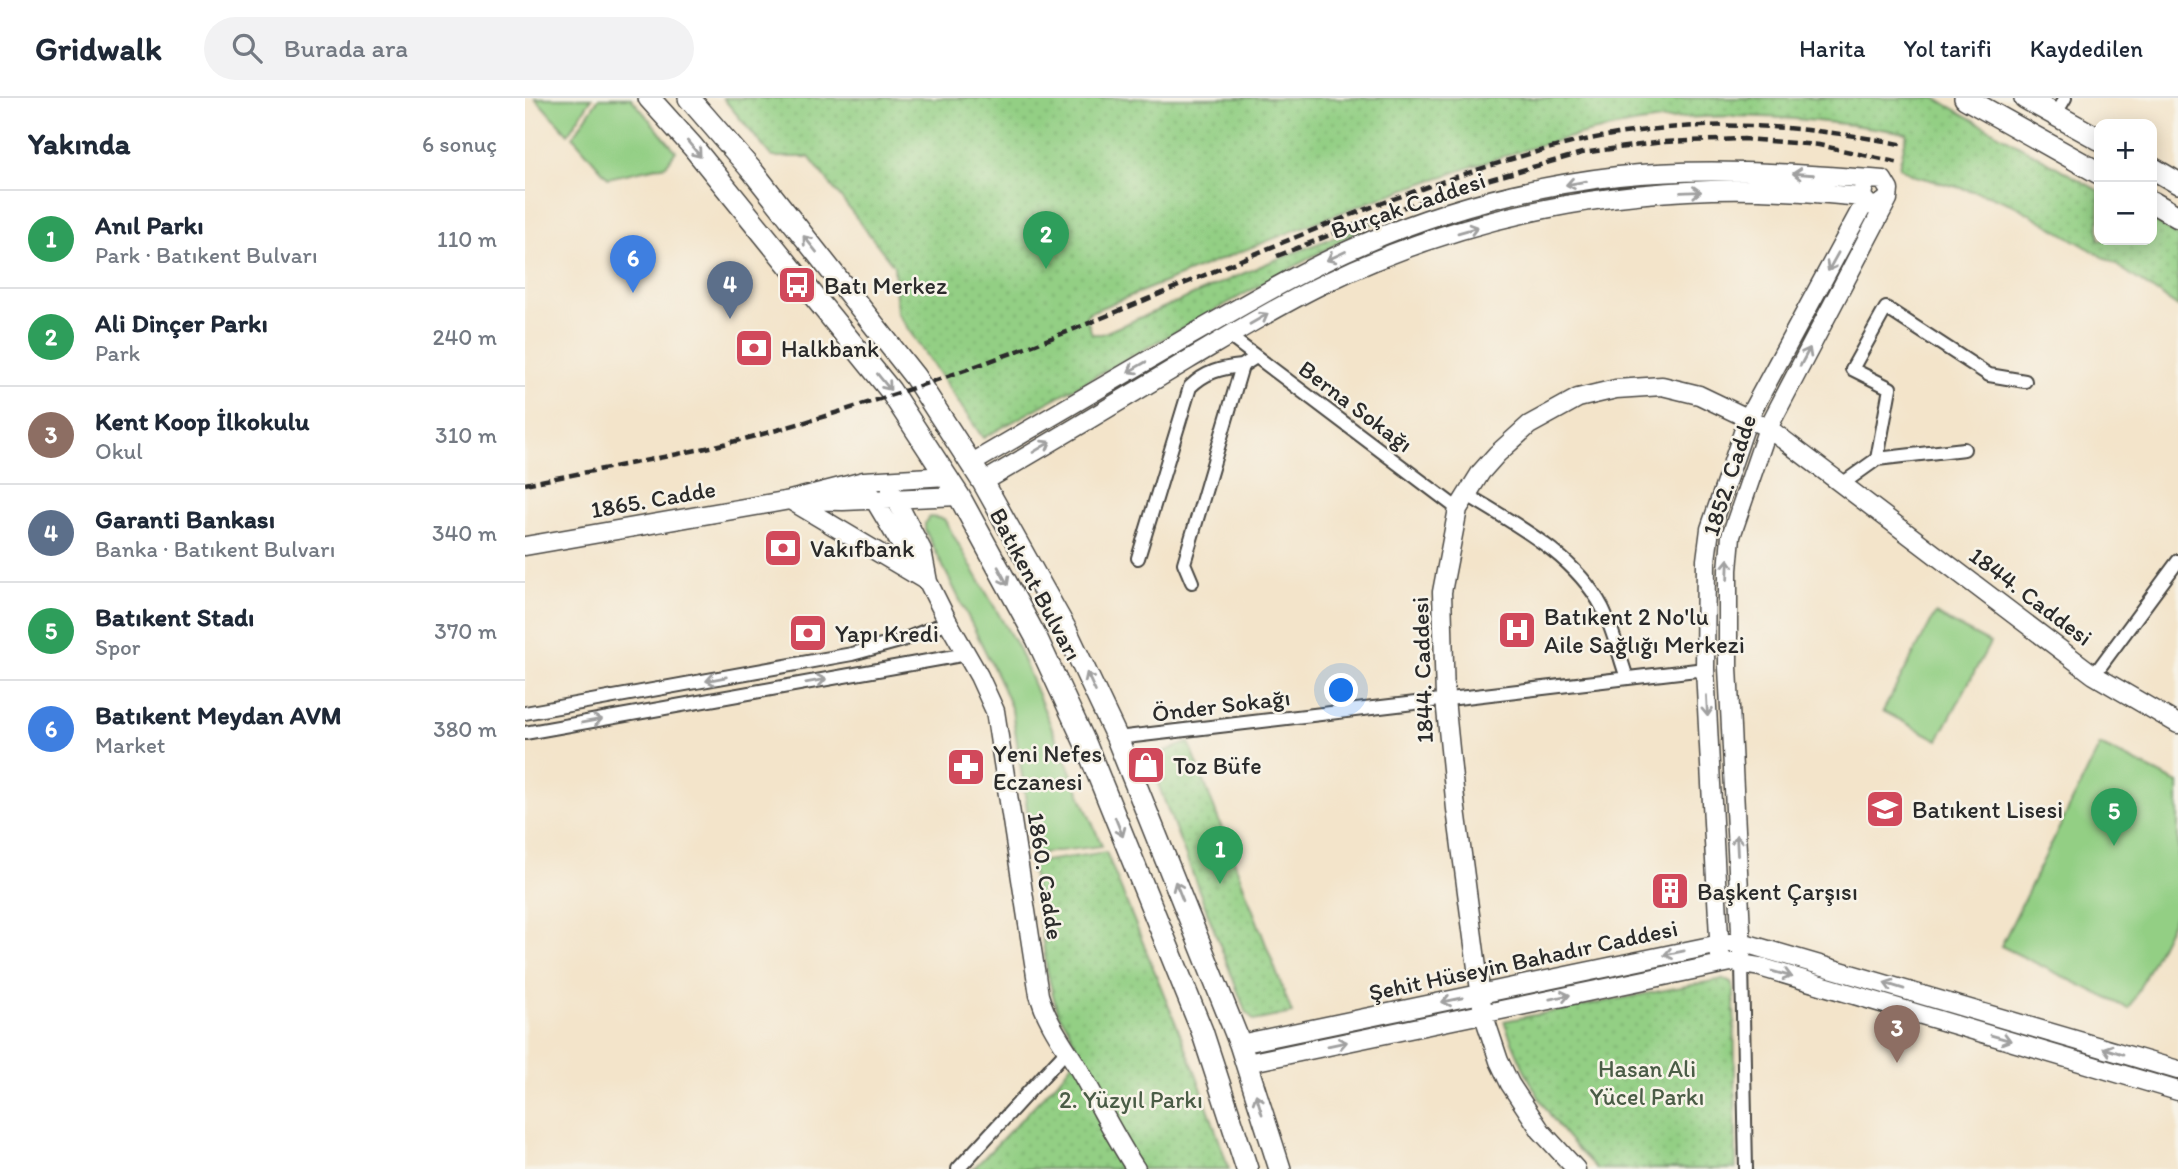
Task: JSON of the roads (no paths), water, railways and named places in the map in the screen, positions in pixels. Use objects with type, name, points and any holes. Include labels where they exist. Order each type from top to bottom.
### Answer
[{"type":"main road","name":"Batıkent Bulvarı","points":[[649,98],[890,390],[959,496],[1037,639],[1086,745],[1202,1031],[1247,1169]]},
{"type":"main road","name":"Batıkent Bulvarı","points":[[689,98],[754,173],[915,377],[972,463],[1066,630],[1117,738],[1243,1053],[1280,1169]]},
{"type":"main road","points":[[1965,98],[2094,170]]},
{"type":"main road","points":[[2025,98],[2060,106],[2094,135]]},
{"type":"main road","points":[[2157,171],[2178,183]]},
{"type":"main road","points":[[2157,205],[2178,217]]},
{"type":"main road","points":[[947,476],[972,463]]},
{"type":"main road","points":[[959,496],[983,482]]},
{"type":"street","name":"Burçak Caddesi","points":[[972,463],[1293,278],[1364,243],[1436,217],[1532,191],[1640,174],[1785,173],[1871,179]]},
{"type":"street","points":[[1871,179],[1879,179],[1886,183],[1889,190],[1888,199],[1877,206],[1864,200],[1862,188],[1871,179]]},
{"type":"street","name":"Burçak Caddesi","points":[[983,482],[1229,336],[1321,285],[1375,261],[1447,235],[1543,210],[1616,197],[1782,191],[1864,200]]},
{"type":"street","name":"1852. Cadde","points":[[1742,962],[1728,667],[1728,570],[1735,522],[1767,428],[1888,199]]},
{"type":"street","name":"1852. Cadde","points":[[1721,963],[1705,669],[1706,570],[1710,529],[1748,418],[1864,200]]},
{"type":"street","points":[[1877,459],[1890,388],[1852,369],[1886,308],[1989,375],[2025,382]]},
{"type":"street","name":"Berna Sokağı","points":[[1229,336],[1462,501],[1541,541],[1581,579],[1600,604],[1627,678]]},
{"type":"street","points":[[1138,558],[1190,387],[1205,374],[1242,366],[1256,357]]},
{"type":"street","points":[[1192,582],[1184,563],[1242,366]]},
{"type":"street","name":"1844. Caddesi","points":[[1576,1169],[1541,1131],[1510,1084],[1482,1013],[1445,699],[1441,599],[1453,528],[1462,501],[1489,463],[1517,435],[1561,406],[1592,393],[1639,386],[1671,387],[1699,395],[1767,428],[2094,675],[2178,724]]},
{"type":"street","points":[[1842,484],[1877,459],[1964,449]]},
{"type":"street","name":"1865. Cadde","points":[[525,546],[790,500],[865,481],[947,476]]},
{"type":"street","name":"1860. Cadde","points":[[885,480],[922,550],[928,582]]},
{"type":"street","name":"1860. Cadde","points":[[865,481],[903,548],[928,582],[988,692],[995,711],[1039,995],[1048,1021],[1136,1169]]},
{"type":"street","name":"1865. Cadde","points":[[790,500],[843,501],[959,496]]},
{"type":"street","points":[[790,500],[928,582]]},
{"type":"street","points":[[2094,675],[2178,561]]},
{"type":"street","points":[[525,713],[852,654],[900,642],[948,622]]},
{"type":"street","points":[[525,733],[967,654]]},
{"type":"street","name":"Önder Sokağı","points":[[1117,738],[1705,669]]},
{"type":"street","name":"Şehit Hüseyin Bahadır Caddesi","points":[[1243,1053],[1479,994],[1720,944],[1741,942],[2178,1070]]},
{"type":"street","points":[[1742,962],[1746,1169]]},
{"type":"street","name":"Şehit Hüseyin Bahadır Caddesi","points":[[1243,1053],[1482,1013],[1721,963],[1742,962],[2178,1091]]},
{"type":"street","points":[[958,1169],[1067,1051]]},
{"type":"railway","points":[[525,484],[724,444],[873,401],[1074,329],[1396,198],[1495,164],[1563,145],[1609,135],[1700,126],[1803,130],[1905,145]]},
{"type":"railway","points":[[1277,256],[1378,216],[1473,184],[1582,153],[1662,142],[1744,139],[1819,145],[1900,163]]},
{"type":"place","name":"Ali Dinçer Parkı","points":[[1046,269]]},
{"type":"place","name":"Batı Merkez","points":[[797,285]]},
{"type":"place","name":"Batıkent Meydan AVM","points":[[633,293]]},
{"type":"place","name":"Garanti Bankası","points":[[730,319]]},
{"type":"place","name":"Halkbank","points":[[754,348]]},
{"type":"place","name":"Vakıfbank","points":[[783,548]]},
{"type":"place","name":"Batıkent 2 No'lu Aile Sağlığı Merkezi","points":[[1517,630]]},
{"type":"place","name":"Yapı Kredi","points":[[808,633]]},
{"type":"place","name":"Toz Büfe","points":[[1146,765]]},
{"type":"place","name":"Yeni Nefes Eczanesi","points":[[966,767]]},
{"type":"place","name":"Batıkent Lisesi","points":[[1885,809]]},
{"type":"place","name":"Batıkent Stadı","points":[[2114,846]]},
{"type":"place","name":"Anıl Parkı","points":[[1220,884]]},
{"type":"place","name":"Başkent Çarşısı","points":[[1670,891]]},
{"type":"place","name":"Kent Koop İlkokulu","points":[[1897,1063]]},
{"type":"park label","name":"Hasan Ali Yücel Parkı","points":[[1647,1082]]},
{"type":"park label","name":"2. Yüzyıl Parkı","points":[[1131,1099]]}]
